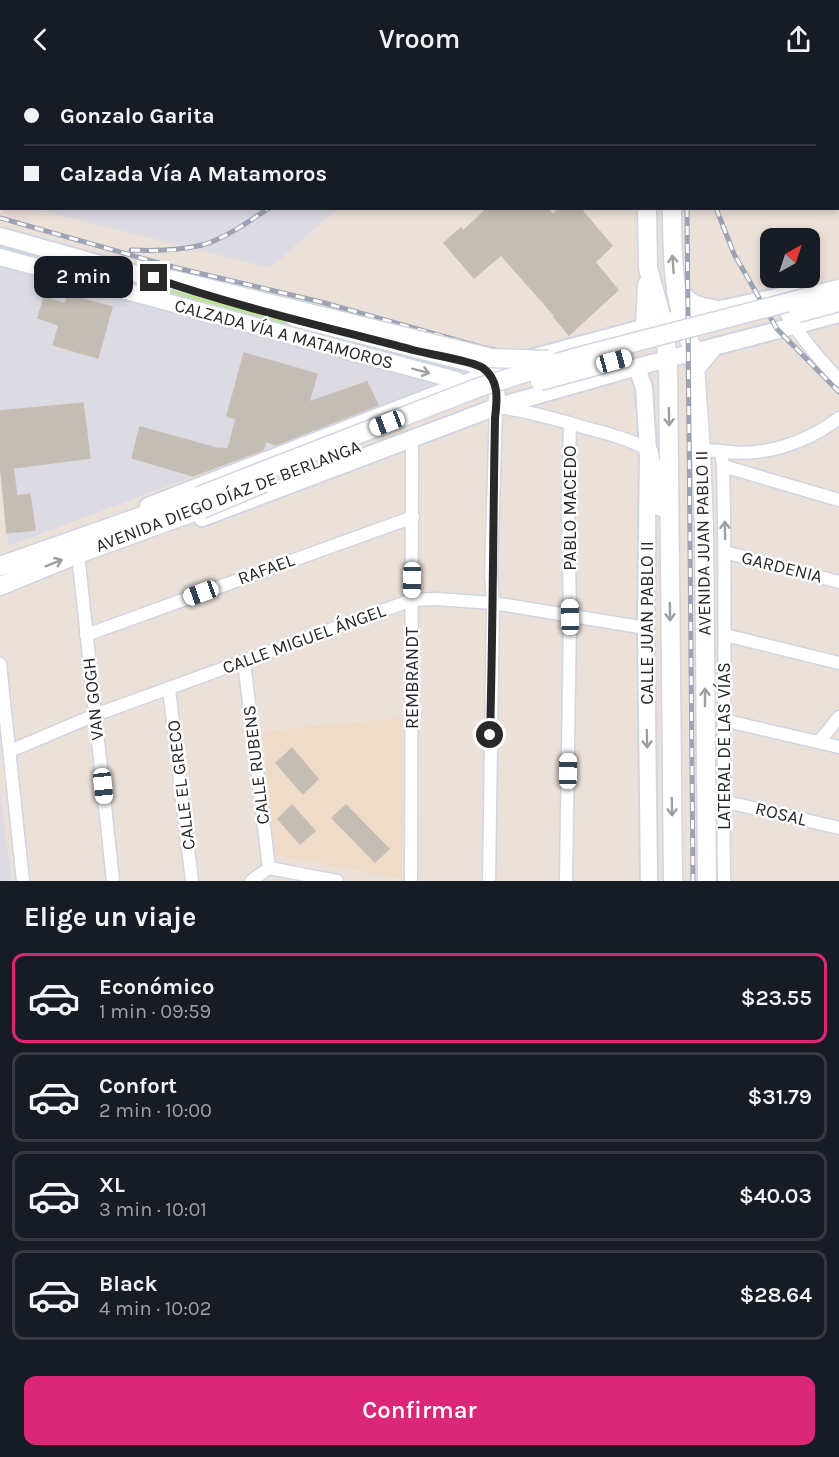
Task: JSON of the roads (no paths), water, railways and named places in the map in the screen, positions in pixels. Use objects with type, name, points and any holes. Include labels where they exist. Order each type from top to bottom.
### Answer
[{"type":"main road","name":"AVENIDA JUAN PABLO II","points":[[647,210],[648,268],[654,325],[668,359],[673,881]]},
{"type":"main road","name":"AVENIDA JUAN PABLO II","points":[[672,210],[672,261],[676,292],[693,354],[701,450],[714,800],[707,881]]},
{"type":"main road","points":[[154,278],[174,280],[491,358],[570,359]]},
{"type":"main road","name":"AVENIDA DIEGO DÍAZ DE BERLANGA","points":[[200,502],[453,397],[570,359],[839,289]]},
{"type":"main road","points":[[676,292],[695,305],[716,310],[693,354]]},
{"type":"main road","name":"AVENIDA DIEGO DÍAZ DE BERLANGA","points":[[0,566],[130,527],[506,391],[839,302]]},
{"type":"main road","points":[[668,359],[712,349]]},
{"type":"main road","points":[[648,450],[663,518],[669,534]]},
{"type":"main road","name":"AVENIDA DIEGO DÍAZ DE BERLANGA","points":[[0,586],[78,554],[130,527]]},
{"type":"main road","points":[[667,881],[673,850]]},
{"type":"street","name":"CALZADA VÍA A MATAMOROS","points":[[0,236],[154,278],[202,294],[478,366],[489,374]]},
{"type":"street","points":[[22,263],[20,250],[25,243]]},
{"type":"street","name":"CALZADA VÍA A MATAMOROS","points":[[0,257],[464,384],[492,402]]},
{"type":"street","points":[[130,527],[156,502],[527,359],[654,325],[839,282]]},
{"type":"street","points":[[806,291],[796,302],[796,311],[806,318],[821,319]]},
{"type":"street","points":[[776,296],[793,325],[818,358],[839,380]]},
{"type":"street","points":[[712,349],[839,314]]},
{"type":"street","points":[[527,359],[538,378],[543,394]]},
{"type":"street","points":[[130,527],[156,531],[205,517],[412,440],[450,424],[492,402],[543,394],[668,359]]},
{"type":"street","name":"CALLE JUAN PABLO II","points":[[637,367],[644,387],[648,450],[646,628],[649,881]]},
{"type":"street","points":[[489,374],[496,388],[492,402],[491,575],[493,603],[489,881]]},
{"type":"street","points":[[435,394],[451,408],[450,424]]},
{"type":"street","points":[[492,402],[634,441],[648,450]]},
{"type":"street","points":[[701,450],[738,453],[796,443],[839,418]]},
{"type":"street","name":"PABLO MACEDO","points":[[566,881],[570,423]]},
{"type":"street","name":"REMBRANDT","points":[[411,881],[412,440]]},
{"type":"street","name":"LATERAL DE LAS VÍAS","points":[[721,451],[725,552],[725,635],[723,720],[714,800],[724,881]]},
{"type":"street","points":[[723,466],[839,500]]},
{"type":"street","name":"RAFAEL","points":[[86,635],[413,517]]},
{"type":"street","name":"GARDENIA","points":[[725,552],[839,582]]},
{"type":"street","name":"VAN GOGH","points":[[78,554],[112,881]]},
{"type":"street","name":"CALLE MIGUEL ÁNGEL","points":[[10,751],[95,715],[412,600],[437,599],[493,603],[646,628]]},
{"type":"street","points":[[725,635],[839,663]]},
{"type":"street","name":"CALLE RUBENS","points":[[244,662],[269,868]]},
{"type":"street","points":[[0,664],[23,881]]},
{"type":"street","name":"CALLE EL GRECO","points":[[169,689],[192,881]]},
{"type":"street","points":[[819,742],[839,717]]},
{"type":"street","points":[[723,720],[839,747]]},
{"type":"street","name":"ROSAL","points":[[714,800],[839,828]]},
{"type":"street","points":[[251,881],[269,868],[337,881]]},
{"type":"railway","points":[[131,250],[166,250],[202,245],[228,234],[266,210]]},
{"type":"railway","points":[[687,210],[693,881]]},
{"type":"railway","points":[[717,210],[734,254],[777,329],[839,392]]},
{"type":"railway","points":[[0,218],[173,267],[321,302],[481,347],[534,359]]}]
